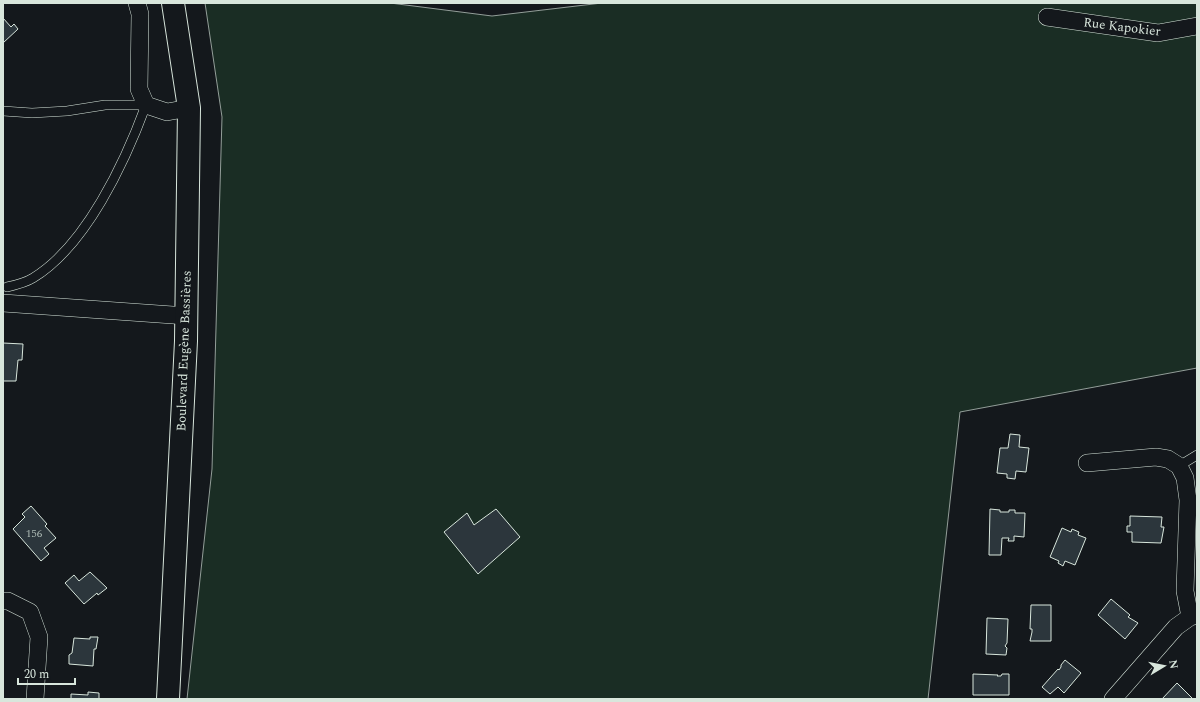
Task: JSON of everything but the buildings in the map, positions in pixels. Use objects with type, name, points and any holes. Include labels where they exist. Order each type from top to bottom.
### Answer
[{"type":"street","points":[[137,3],[140,14],[139,89],[146,105],[167,112],[189,108]]},
{"type":"street","name":"Boulevard Eugène Bassières","points":[[168,699],[187,316],[189,108],[173,3]]},
{"type":"street","name":"Rue Kapokier","points":[[1047,17],[1158,33],[1197,26]]},
{"type":"street","points":[[5,295],[187,316]]},
{"type":"street","points":[[1087,463],[1156,457],[1168,459],[1179,466],[1185,478],[1188,500],[1185,591],[1194,616],[1176,627],[1113,699]]},
{"type":"street","points":[[3,601],[8,601],[30,612],[39,637],[35,699]]},
{"type":"lane","points":[[3,112],[39,113],[67,111],[105,105],[146,105],[107,191],[89,220],[62,255],[33,278],[5,295]]},
{"type":"lane","points":[[1179,466],[1197,455]]},
{"type":"green space","points":[[205,3],[390,3],[492,16],[602,3],[1197,3],[1197,368],[960,412],[928,699],[187,699],[212,469],[222,117]]}]
